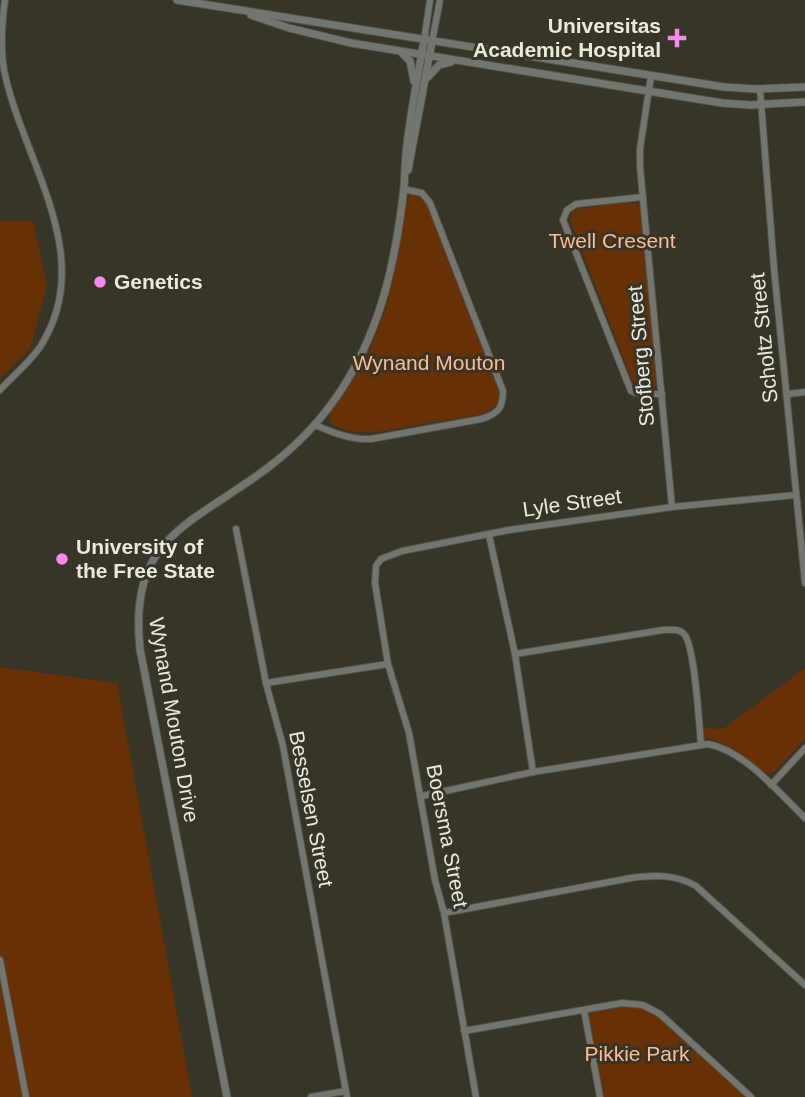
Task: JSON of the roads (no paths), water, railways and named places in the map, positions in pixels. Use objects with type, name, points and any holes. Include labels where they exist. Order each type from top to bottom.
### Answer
[{"type":"street","points":[[0,390],[41,345],[58,304],[62,278],[59,234],[4,69],[2,34],[5,0]]},
{"type":"street","points":[[177,0],[724,87],[805,87]]},
{"type":"street","name":"Wynand Mouton Drive","points":[[428,41],[430,0]]},
{"type":"street","name":"Wynand Mouton Drive","points":[[227,1097],[140,649],[138,608],[147,571],[176,531],[191,518],[263,472],[315,425],[345,384],[361,355],[380,313],[393,262],[415,92],[440,0]]},
{"type":"street","points":[[237,10],[316,35],[462,61],[722,103],[761,105],[805,102]]},
{"type":"street","points":[[401,51],[410,61],[415,92]]},
{"type":"street","name":"Wynand Mouton Drive","points":[[403,188],[412,154],[424,83],[425,55]]},
{"type":"street","points":[[424,83],[439,65],[462,61]]},
{"type":"street","name":"Stofberg Street","points":[[651,76],[640,149],[672,507]]},
{"type":"street","name":"Scholtz Street","points":[[760,89],[774,268],[805,583]]},
{"type":"street","points":[[315,425],[354,439],[371,439],[481,419],[492,416],[501,407],[503,391],[430,203],[422,193],[403,188]]},
{"type":"street","points":[[643,197],[576,204],[567,211],[563,220],[631,391],[639,394],[662,394]]},
{"type":"street","points":[[788,394],[805,392]]},
{"type":"street","name":"Lyle Street","points":[[375,583],[376,566],[388,555],[586,518],[796,495]]},
{"type":"street","name":"Besselsen Street","points":[[236,529],[266,683],[283,746],[346,1094]]},
{"type":"street","points":[[489,535],[514,653],[533,772]]},
{"type":"street","name":"Boersma Street","points":[[375,583],[388,664],[409,733],[422,796],[476,1097]]},
{"type":"street","points":[[514,653],[675,629],[683,633],[688,642],[701,744]]},
{"type":"street","points":[[266,683],[388,664]]},
{"type":"street","points":[[422,796],[533,772],[701,744],[718,746],[731,752],[805,818]]},
{"type":"street","points":[[771,785],[805,748]]},
{"type":"street","points":[[444,913],[631,878],[658,875],[675,877],[696,887],[805,984]]},
{"type":"street","points":[[0,960],[26,1097]]},
{"type":"street","points":[[464,1031],[622,1003],[643,1005],[654,1009],[751,1097]]},
{"type":"street","points":[[584,1010],[600,1097]]},
{"type":"street","points":[[311,1097],[346,1094]]},
{"type":"place","name":"Universitas Academic Hospital","points":[[677,38]]},
{"type":"place","name":"Genetics","points":[[100,282]]},
{"type":"place","name":"University of the Free State","points":[[62,559]]},
{"type":"park label","name":"Twell Cresent","points":[[612,241]]},
{"type":"park label","name":"Wynand Mouton","points":[[429,363]]},
{"type":"park label","name":"Pikkie Park","points":[[637,1054]]}]
